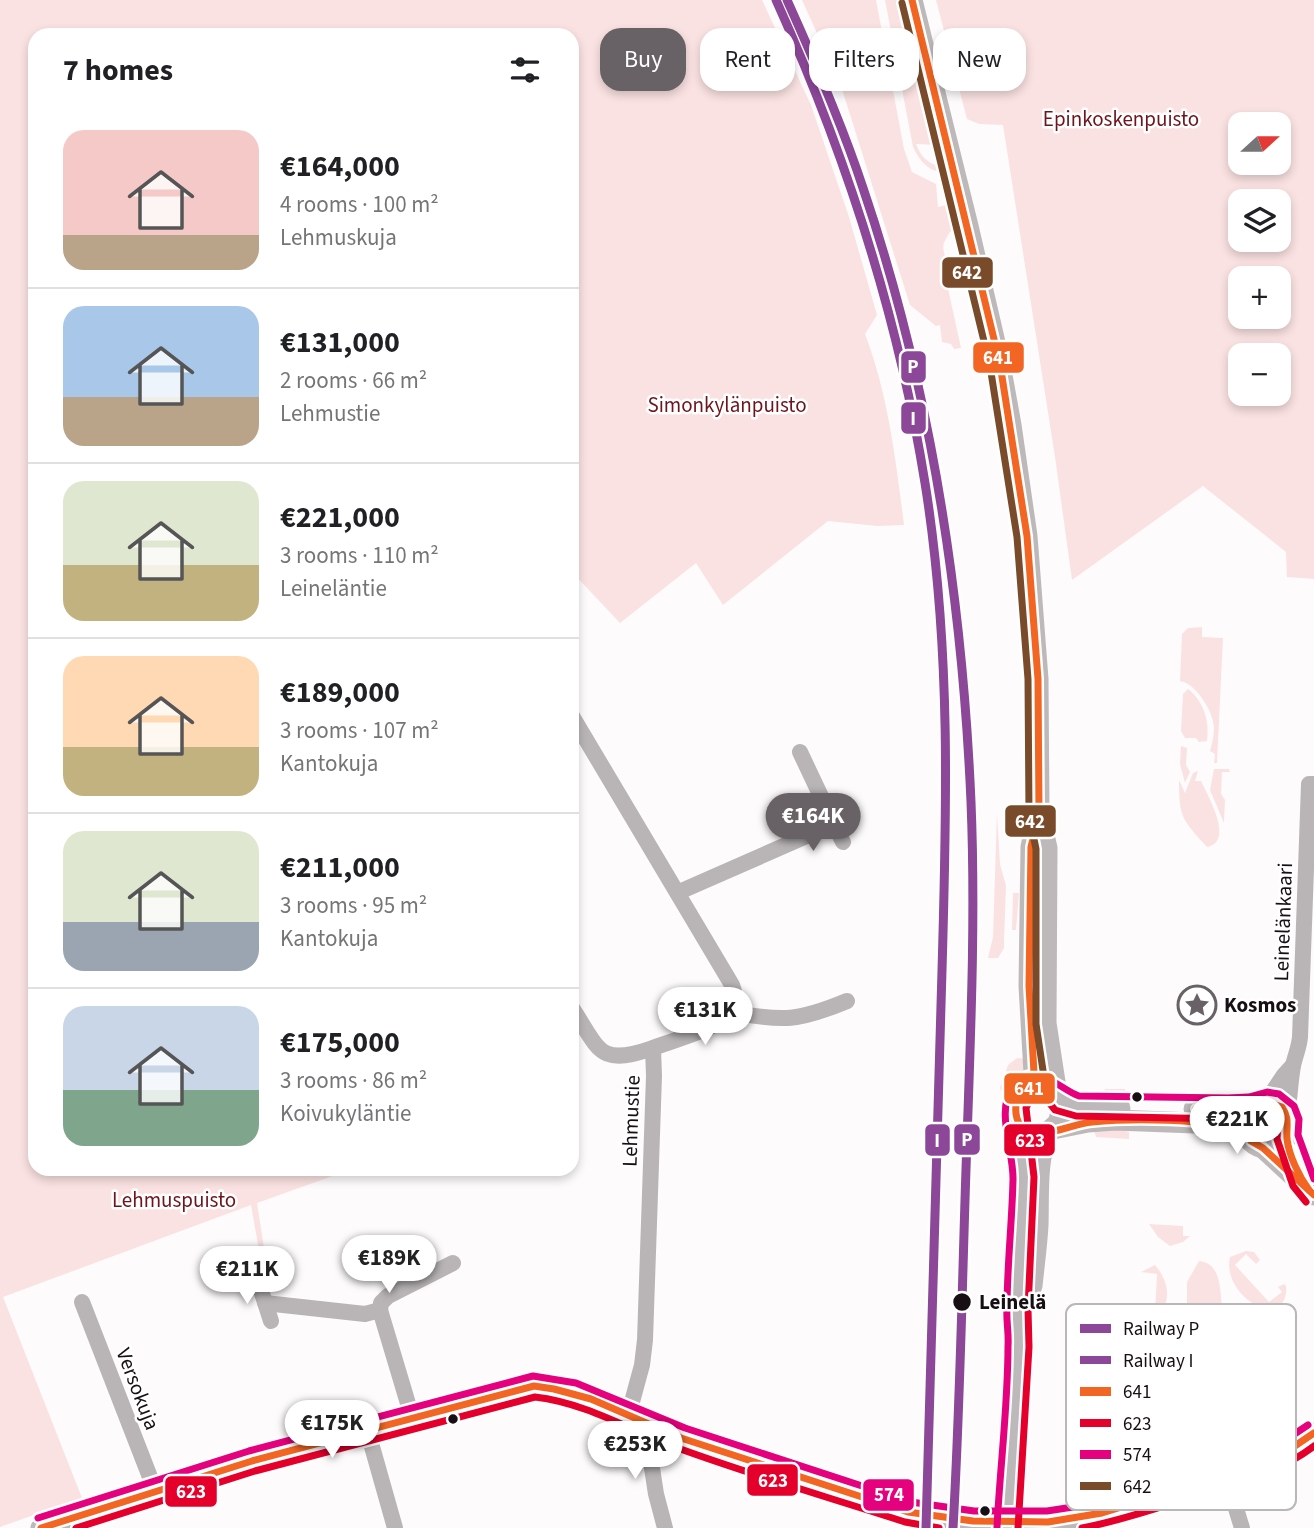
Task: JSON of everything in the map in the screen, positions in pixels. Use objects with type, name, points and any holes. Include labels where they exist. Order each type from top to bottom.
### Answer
[{"type":"main road","points":[[912,0],[985,297],[1011,425],[1027,536],[1038,679],[1039,813],[1047,848],[1046,1023],[1061,1118],[1042,1147],[1029,1310],[1020,1346]]},
{"type":"main road","points":[[1031,1087],[1034,1073],[1029,986],[1031,847],[1039,813]]},
{"type":"main road","points":[[1007,1528],[1020,1346],[1017,1309],[1024,1177],[1015,1106],[1017,1099],[1031,1087],[1048,1089],[1058,1098],[1077,1106],[1117,1108],[1274,1103],[1287,1114],[1289,1129],[1287,1136],[1275,1146],[1255,1145],[1247,1138],[1244,1121],[1259,1105]]},
{"type":"main road","points":[[1018,1124],[1037,1134],[1088,1122],[1115,1120],[1221,1124],[1244,1130]]},
{"type":"main road","points":[[1287,1136],[1308,1189]]},
{"type":"main road","points":[[1262,1147],[1308,1189]]},
{"type":"main road","points":[[41,1528],[70,1523],[155,1490],[252,1461],[534,1386],[550,1387],[607,1404],[657,1429],[916,1514],[940,1518],[1039,1521],[1088,1517],[1112,1510]]},
{"type":"main road","points":[[1296,1447],[1314,1433]]},
{"type":"street","points":[[579,728],[732,985],[735,1002],[732,1012],[756,1017],[796,1018],[847,1002]]},
{"type":"street","points":[[800,751],[843,842]]},
{"type":"street","name":"Leinelänkaari","points":[[1259,1105],[1293,1065],[1298,1054],[1309,783],[1314,784]]},
{"type":"street","points":[[679,892],[834,824]]},
{"type":"street","name":"Lehmustie","points":[[629,1413],[642,1365],[646,1325],[653,1048],[721,1022],[732,1012]]},
{"type":"street","points":[[579,1018],[600,1049],[609,1055],[625,1056],[653,1048]]},
{"type":"street","name":"Leinelänkaari","points":[[1287,1114],[1292,1093],[1293,1065]]},
{"type":"street","points":[[412,1417],[380,1310],[381,1303],[388,1296],[453,1263]]},
{"type":"street","points":[[258,1281],[271,1321]]},
{"type":"street","name":"Versokuja","points":[[82,1302],[155,1490]]},
{"type":"street","points":[[265,1303],[365,1314],[380,1310]]},
{"type":"street","points":[[367,1429],[395,1528]]},
{"type":"street","points":[[657,1429],[652,1468],[665,1528]]},
{"type":"street","points":[[1236,1510],[1242,1528]]},
{"type":"green space","name":"Simonkylänpuisto","points":[[0,0],[762,0],[775,28],[700,28],[700,91],[795,91],[795,71],[811,105],[849,217],[877,315],[865,334],[885,404],[904,525],[877,526],[828,521],[723,605],[696,563],[620,623],[579,579],[579,28],[28,28],[28,1176],[332,1176],[257,1203],[266,1261],[261,1262],[251,1205],[3,1297],[82,1498],[0,1527]]},
{"type":"green space","points":[[802,0],[876,0],[881,28],[815,28]]},
{"type":"green space","points":[[885,0],[902,0],[909,28],[890,28]]},
{"type":"green space","name":"Epinkoskenpuisto","points":[[936,0],[1314,0],[1314,579],[1287,577],[1286,552],[1203,486],[1072,580],[1003,125],[979,124],[967,119],[960,91],[1026,91],[1026,28],[943,28]]},
{"type":"green space","points":[[919,70],[937,145],[916,144],[922,156],[940,167],[942,173],[924,164],[913,147],[902,91],[919,91]]},
{"type":"green space","points":[[843,91],[893,91],[904,149],[912,172],[936,184],[938,207],[951,204],[955,225],[943,246],[952,269],[947,284],[961,348],[954,349],[951,344],[942,342],[940,325],[936,326],[910,305]]},
{"type":"green space","points":[[1202,627],[1202,637],[1223,638],[1217,763],[1214,763],[1215,754],[1210,751],[1214,728],[1211,715],[1198,693],[1180,681],[1182,634],[1188,628]]},
{"type":"green space","points":[[1188,689],[1205,713],[1207,741],[1185,738],[1181,731],[1183,694]]},
{"type":"green space","points":[[1181,746],[1187,748],[1186,765],[1190,772],[1185,783],[1180,764]]},
{"type":"green space","points":[[1214,769],[1229,769],[1230,772],[1222,772],[1224,823],[1210,790]]},
{"type":"green space","points":[[1198,771],[1195,781],[1201,781],[1219,828],[1219,837],[1207,847],[1187,824],[1180,803],[1179,780],[1185,793],[1193,773]]},
{"type":"green space","points":[[997,813],[1000,864],[1006,886],[1004,948],[998,958],[988,958],[993,937]]},
{"type":"green space","points":[[1013,893],[1019,893],[1016,930],[1012,930]]},
{"type":"green space","points":[[1017,1058],[1028,1059],[1019,1078],[1002,1092],[1000,1088],[1008,1065]]},
{"type":"green space","points":[[1105,1089],[1125,1089],[1125,1097],[1106,1100],[1098,1097]]},
{"type":"green space","points":[[1267,1111],[1277,1115],[1281,1125],[1277,1135],[1267,1139],[1257,1135],[1253,1125],[1257,1115]]},
{"type":"green space","points":[[1103,1125],[1129,1132],[1129,1139],[1096,1137],[1093,1127]]},
{"type":"green space","points":[[1149,1224],[1183,1226],[1183,1236],[1190,1236],[1183,1242],[1170,1246],[1158,1237]]},
{"type":"green space","points":[[1246,1251],[1254,1252],[1260,1260],[1256,1264],[1246,1254],[1235,1265],[1269,1302],[1282,1292],[1278,1287],[1284,1284],[1286,1294],[1281,1304],[1254,1304],[1248,1300],[1231,1276],[1230,1257]]},
{"type":"green space","points":[[1199,1261],[1212,1266],[1220,1285],[1222,1304],[1187,1304],[1187,1282]]},
{"type":"green space","points":[[1155,1265],[1164,1279],[1167,1294],[1165,1304],[1155,1304],[1157,1274],[1141,1272]]},
{"type":"green space","points":[[1314,1441],[1314,1449],[1296,1461],[1296,1451]]},
{"type":"rail line","name":"I","points":[[776,0],[825,117],[867,237],[914,420],[934,548],[944,679],[946,809],[926,1528]]},
{"type":"rail line","name":"P","points":[[787,0],[828,93],[887,262],[907,338],[939,491],[960,646],[971,802],[973,940],[953,1528]]},
{"type":"transit line","name":"641","points":[[912,0],[1000,364],[1027,536],[1038,679],[1039,813],[1031,847],[1029,986],[1034,1073],[1031,1087],[1017,1099],[1017,1118],[1024,1129],[1035,1133],[1051,1132],[1084,1123],[1128,1120],[1168,1120],[1244,1130],[1251,1141],[1263,1148],[1314,1195]]},
{"type":"transit line","name":"642","points":[[902,3],[990,366],[1017,537],[1028,679],[1029,814],[1036,849],[1036,1024],[1047,1097]]},
{"type":"transit line","name":"574","points":[[997,1527],[1007,1391],[1007,1292],[1013,1180],[1005,1119],[1008,1096],[1013,1086],[1021,1078],[1039,1075],[1079,1096],[1228,1098],[1249,1097],[1267,1092],[1279,1094],[1294,1106],[1299,1119],[1298,1135],[1314,1179]]},
{"type":"transit line","name":"623","points":[[1018,1528],[1029,1347],[1028,1309],[1034,1177],[1026,1108],[1030,1100],[1038,1097],[1047,1100],[1055,1110],[1076,1116],[1228,1119],[1270,1113],[1278,1120],[1277,1139],[1293,1186],[1306,1202]]},
{"type":"transit line","name":"641","points":[[1196,1109],[1251,1107],[1266,1102],[1282,1107],[1287,1119],[1290,1152],[1309,1190]]},
{"type":"transit line","name":"574","points":[[38,1518],[249,1451],[533,1376],[576,1383],[685,1428],[911,1502],[974,1511],[1047,1511],[1066,1508]]},
{"type":"transit line","name":"641","points":[[41,1528],[252,1461],[534,1386],[591,1399],[681,1438],[908,1512],[973,1521],[1048,1522],[1112,1510]]},
{"type":"transit line","name":"623","points":[[76,1528],[255,1471],[535,1397],[572,1405],[675,1447],[761,1476],[905,1522],[939,1528]]},
{"type":"transit line","name":"574","points":[[1296,1433],[1308,1425]]},
{"type":"transit line","name":"641","points":[[1296,1445],[1314,1433]]},
{"type":"transit line","name":"623","points":[[1296,1458],[1314,1446]]},
{"type":"transit line","name":"623","points":[[1082,1528],[1150,1510]]},
{"type":"place","name":"Kosmos","points":[[1197,1005]]},
{"type":"place","name":"Leinelä","points":[[962,1302]]},
{"type":"park label","name":"Lehmuspuisto","points":[[174,1200]]}]
